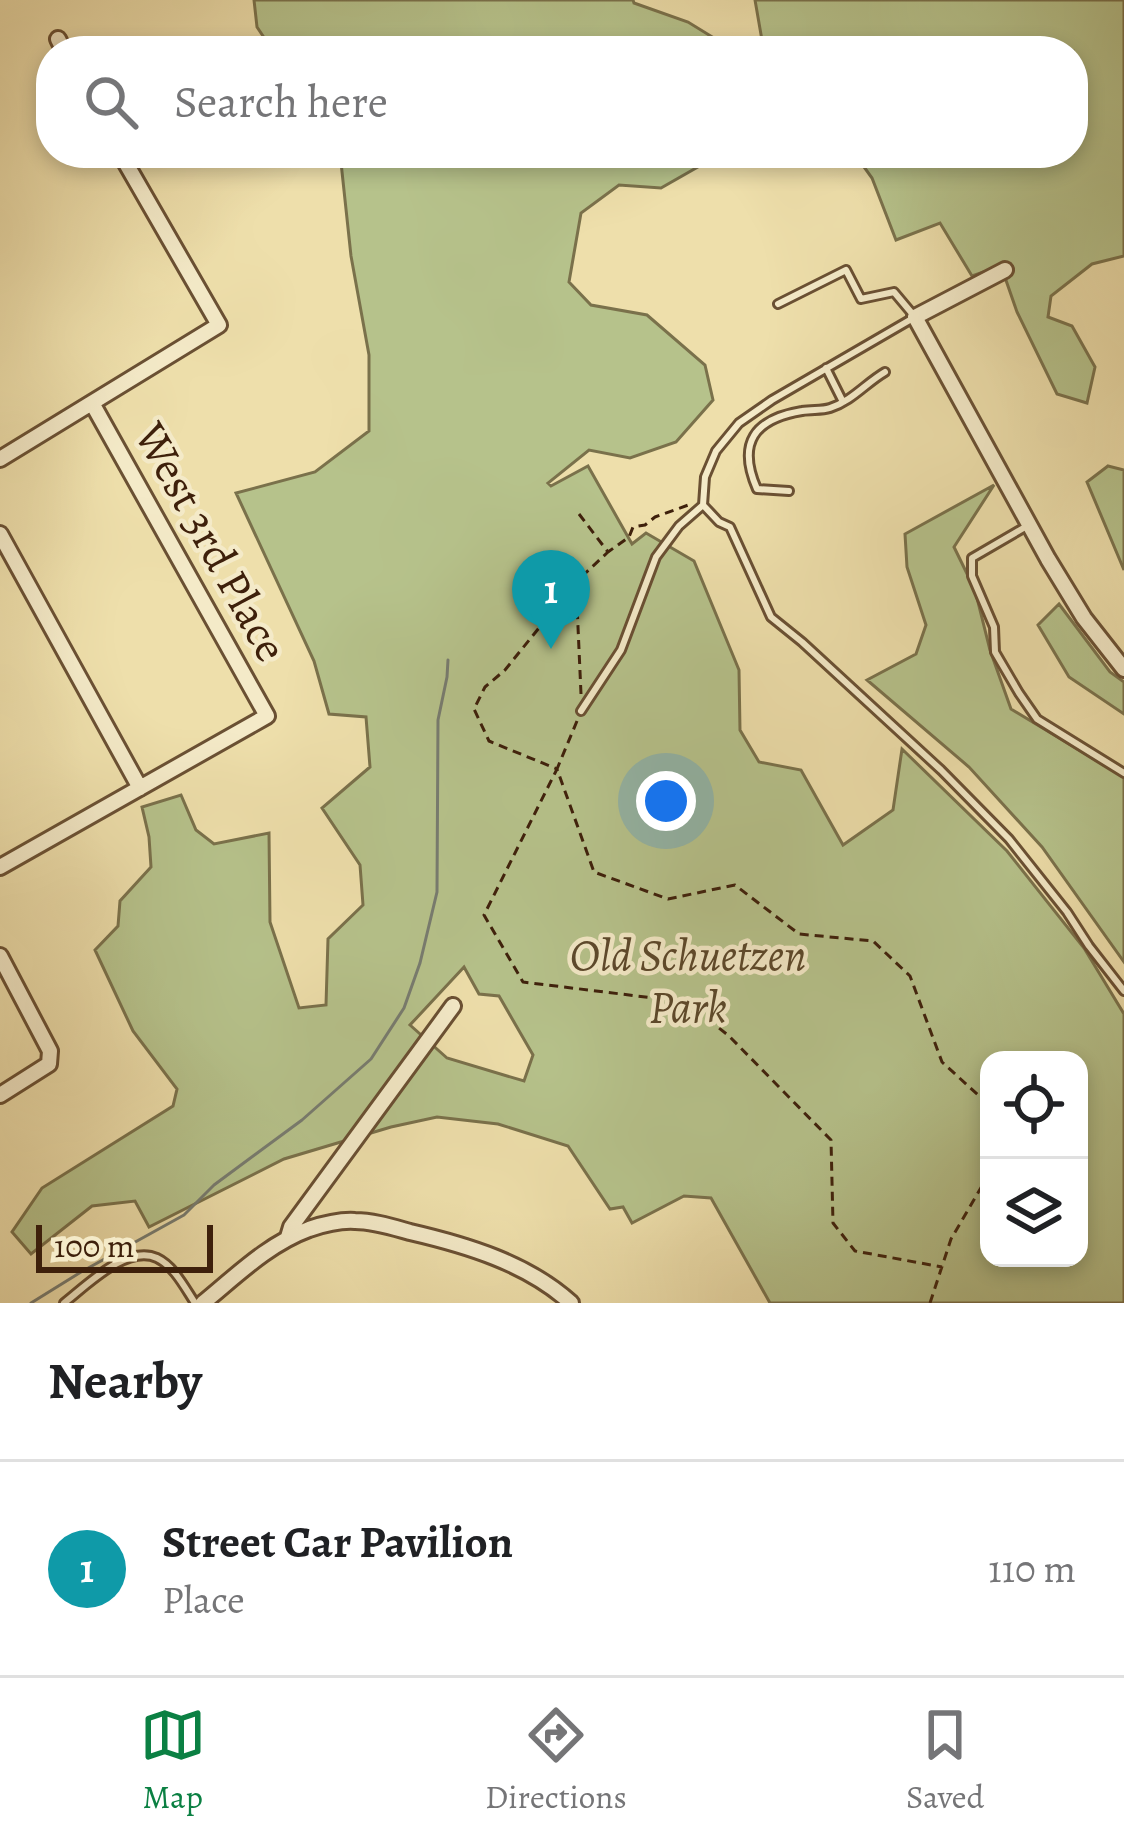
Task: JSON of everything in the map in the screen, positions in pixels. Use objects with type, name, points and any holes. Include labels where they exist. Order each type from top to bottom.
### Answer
[{"type":"street","points":[[0,459],[219,325],[129,168]]},
{"type":"street","points":[[1005,270],[915,317],[1084,618],[1124,669]]},
{"type":"street","name":"West 3rd Place","points":[[92,403],[267,716],[140,788]]},
{"type":"street","points":[[0,534],[140,788],[0,867]]},
{"type":"street","points":[[0,956],[51,1058],[49,1064],[0,1095]]},
{"type":"street","points":[[288,1237],[453,1006]]},
{"type":"street","points":[[199,1303],[288,1237],[314,1227],[359,1220],[498,1258],[571,1303]]},
{"type":"lane","points":[[581,712],[621,650],[656,557],[703,502],[705,477],[716,452],[739,424],[915,317],[894,292],[861,299],[846,270],[778,304]]},
{"type":"lane","points":[[826,368],[843,402]]},
{"type":"lane","points":[[789,490],[757,489],[747,466],[758,428],[775,418],[843,402],[885,372]]},
{"type":"lane","points":[[703,502],[719,522],[730,527],[771,617],[941,770],[1009,839],[1124,991]]},
{"type":"lane","points":[[1030,524],[971,558],[972,575],[994,627],[994,652],[1037,719],[1124,773]]},
{"type":"lane","points":[[64,1303],[116,1263],[140,1256],[157,1258],[199,1303]]},
{"type":"path","points":[[703,502],[633,526],[629,537],[575,582],[506,670],[484,686],[474,709],[489,742],[557,769],[594,872],[668,899],[736,885],[799,934],[873,940],[910,976],[942,1062],[980,1097]]},
{"type":"path","points":[[579,514],[608,552]]},
{"type":"path","points":[[575,582],[581,712],[484,915],[523,982],[686,1002],[730,1036],[831,1140],[833,1223],[855,1252],[942,1267]]},
{"type":"path","points":[[930,1303],[951,1240],[980,1190]]},
{"type":"green space","points":[[254,0],[633,0],[711,36],[263,36],[257,27]]},
{"type":"green space","points":[[755,0],[1124,0],[1124,256],[1092,264],[1051,296],[1048,317],[1072,326],[1095,367],[1087,403],[1057,394],[1017,312],[1001,266],[972,276],[940,223],[896,240],[865,168],[1088,168],[1088,36],[761,36]]},
{"type":"green space","name":"Old Schuetzen Park","points":[[342,168],[696,168],[661,188],[619,185],[581,213],[569,282],[591,305],[647,315],[705,365],[713,400],[676,442],[630,458],[589,450],[548,483],[551,486],[588,466],[632,544],[646,533],[694,561],[739,670],[740,730],[759,762],[801,770],[843,845],[893,810],[902,749],[1007,851],[1084,948],[1124,1014],[1124,1303],[770,1303],[711,1198],[684,1196],[632,1223],[623,1207],[610,1209],[568,1146],[498,1124],[437,1117],[284,1159],[149,1227],[135,1201],[92,1206],[31,1254],[12,1232],[42,1188],[173,1106],[177,1089],[133,1031],[95,950],[118,926],[120,901],[151,867],[142,807],[181,795],[196,830],[214,844],[269,833],[270,922],[299,1008],[326,1005],[328,939],[363,905],[360,865],[322,808],[370,767],[366,717],[329,714],[314,661],[236,493],[315,472],[369,431],[369,355]],"holes":[[[464,967],[479,994],[499,996],[533,1055],[524,1081],[447,1058],[410,1025]]]},
{"type":"green space","points":[[1108,466],[1124,470],[1124,570],[1087,482]]},
{"type":"green space","points":[[994,485],[954,547],[975,590],[1011,709],[1124,777],[1124,962],[1042,847],[969,767],[867,680],[916,654],[926,625],[907,567],[905,534]]},
{"type":"green space","points":[[1059,604],[1110,672],[1124,682],[1124,714],[1069,677],[1038,625]]},
{"type":"waterway","points":[[31,1303],[184,1215],[214,1185],[302,1120],[371,1059],[404,1008],[437,892],[438,720],[448,660]]},
{"type":"place","name":"Street Car Pavilion","points":[[551,649]]}]
